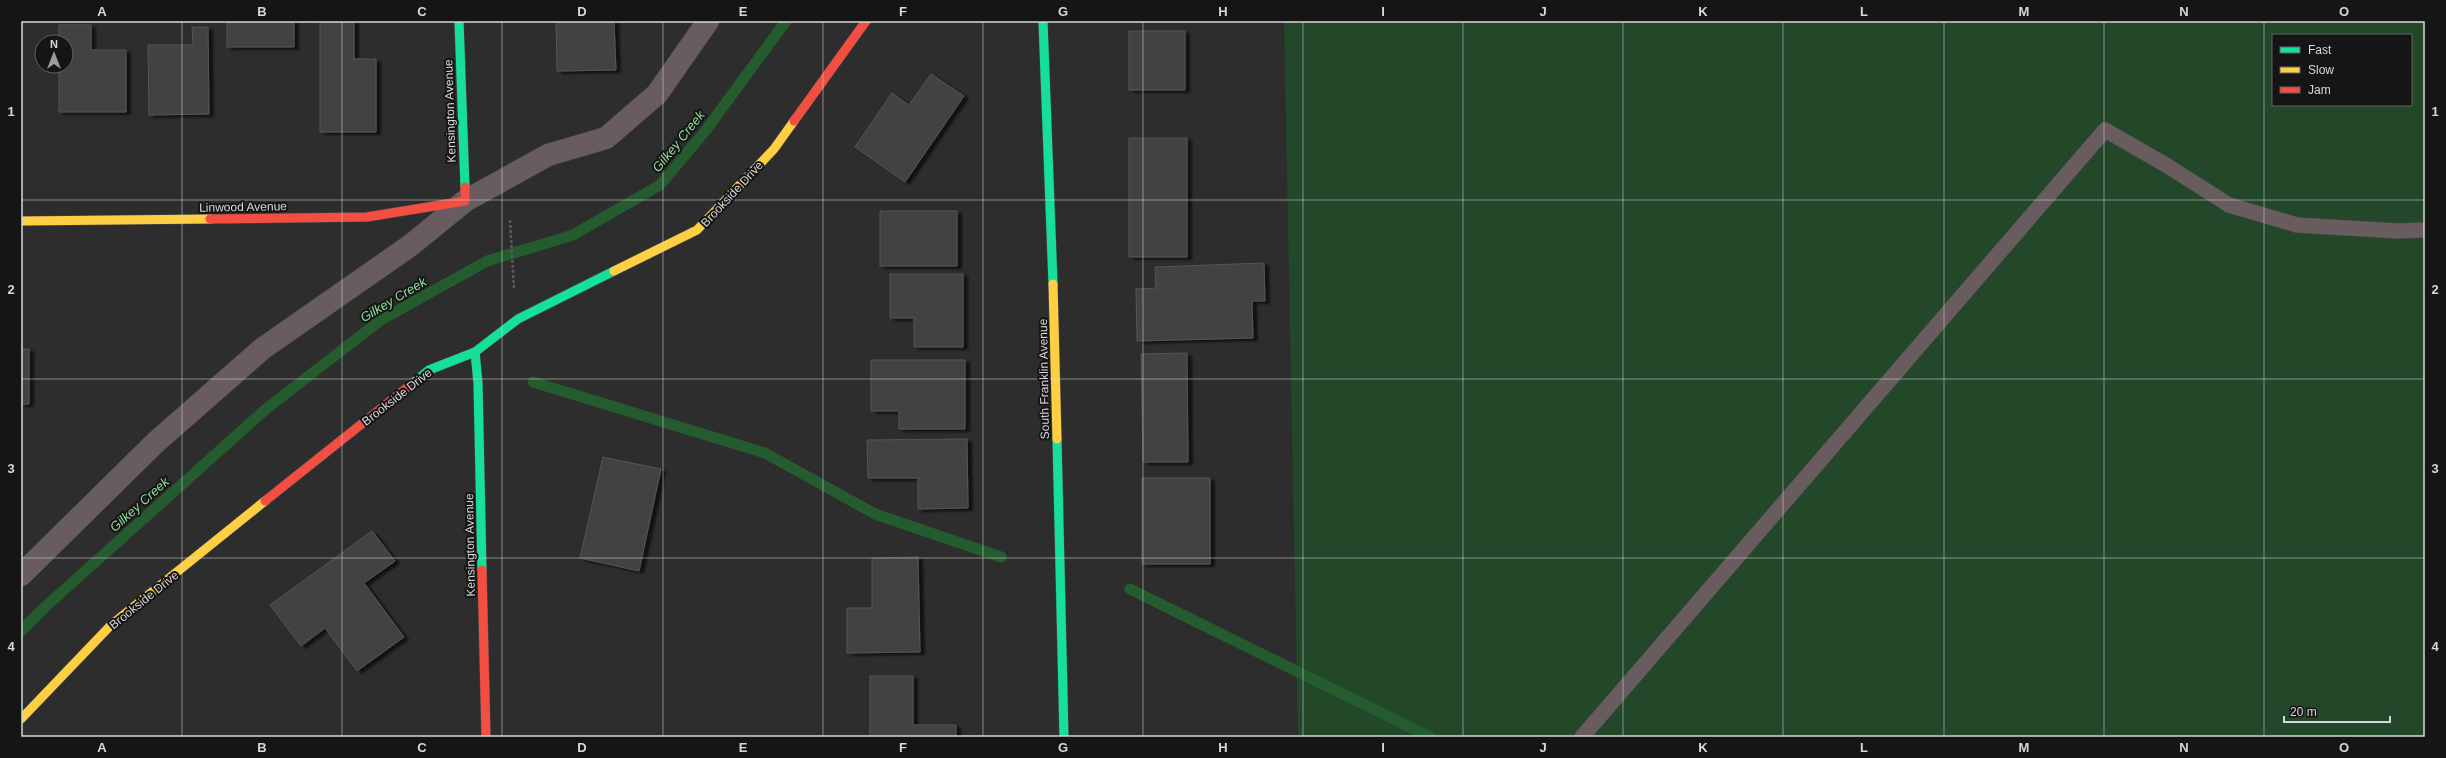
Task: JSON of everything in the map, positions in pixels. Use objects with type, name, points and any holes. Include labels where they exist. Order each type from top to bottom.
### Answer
[{"type":"street","name":"Kensington Avenue","points":[[459,21],[465,201]]},
{"type":"street","points":[[21,575],[156,443],[262,349],[411,245],[465,201],[548,155],[606,138],[657,94],[708,21]]},
{"type":"street","name":"Brookside Drive","points":[[21,719],[111,625],[429,370],[475,352],[518,319],[697,230],[774,149],[866,21]]},
{"type":"street","name":"South Franklin Avenue","points":[[1043,21],[1054,313],[1064,737]]},
{"type":"street","name":"Linwood Avenue","points":[[21,221],[367,217],[465,201]]},
{"type":"street","name":"Kensington Avenue","points":[[475,352],[478,383],[486,737]]},
{"type":"lane","points":[[1582,737],[2105,130],[2166,165],[2229,205],[2297,225],[2398,231],[2425,230]]},
{"type":"path","points":[[510,220],[512,276]]},
{"type":"green space","points":[[1284,21],[2425,21],[2425,737],[1298,737]]},
{"type":"building","points":[[227,21],[294,21],[294,47],[227,47]]},
{"type":"building","points":[[320,21],[354,21],[354,59],[376,59],[376,132],[320,132]]},
{"type":"building","points":[[556,21],[614,21],[616,70],[557,71]]},
{"type":"building","points":[[59,25],[91,25],[91,50],[126,50],[126,112],[59,112],[59,74],[74,74],[74,34],[59,34]]},
{"type":"building","points":[[192,27],[208,27],[209,114],[149,115],[148,45],[193,45]]},
{"type":"building","points":[[1129,31],[1185,31],[1185,90],[1129,90]]},
{"type":"building","points":[[931,74],[964,96],[905,182],[855,147],[892,93],[909,105]]},
{"type":"building","points":[[1129,138],[1187,138],[1187,257],[1129,257]]},
{"type":"building","points":[[880,211],[957,211],[957,266],[880,266]]},
{"type":"building","points":[[1264,263],[1265,301],[1252,301],[1253,338],[1137,341],[1136,289],[1156,288],[1155,267]]},
{"type":"building","points":[[890,274],[963,274],[963,347],[914,347],[914,318],[890,318]]},
{"type":"building","points":[[21,349],[29,349],[29,404],[21,404]]},
{"type":"building","points":[[1187,353],[1188,462],[1143,462],[1141,354]]},
{"type":"building","points":[[871,360],[965,360],[965,429],[899,429],[899,411],[871,411]]},
{"type":"building","points":[[967,439],[968,508],[918,509],[918,478],[868,478],[867,440]]},
{"type":"building","points":[[603,457],[661,469],[639,571],[580,558]]},
{"type":"building","points":[[1142,478],[1210,478],[1210,564],[1142,564]]},
{"type":"building","points":[[372,531],[395,561],[364,583],[404,637],[357,671],[325,628],[301,646],[270,605]]},
{"type":"building","points":[[918,557],[920,652],[847,653],[847,608],[872,608],[872,558]]},
{"type":"building","points":[[870,676],[913,676],[913,725],[956,725],[956,737],[870,737]]},
{"type":"waterway","name":"Gilkey Creek","points":[[21,631],[45,607],[266,409],[381,320],[487,261],[573,235],[660,185],[706,130],[786,21]]},
{"type":"waterway","points":[[533,382],[765,453],[875,514],[1001,557]]},
{"type":"waterway","points":[[1130,589],[1430,737]]},
{"type":"traffic: fast","points":[[459,21],[465,187]]},
{"type":"traffic: fast","points":[[1043,21],[1053,284]]},
{"type":"traffic: fast","points":[[413,383],[429,370],[475,352],[518,319],[614,271]]},
{"type":"traffic: fast","points":[[475,352],[478,383],[482,570]]},
{"type":"traffic: fast","points":[[1057,439],[1064,737]]},
{"type":"traffic: slow","points":[[614,271],[697,230],[774,149],[794,121]]},
{"type":"traffic: slow","points":[[21,221],[210,219]]},
{"type":"traffic: slow","points":[[1053,284],[1057,439]]},
{"type":"traffic: slow","points":[[21,719],[111,625],[265,501]]},
{"type":"traffic: jam","points":[[794,121],[866,21]]},
{"type":"traffic: jam","points":[[210,219],[367,217],[465,201],[465,187]]},
{"type":"traffic: jam","points":[[265,501],[413,383]]},
{"type":"traffic: jam","points":[[482,570],[486,737]]}]
